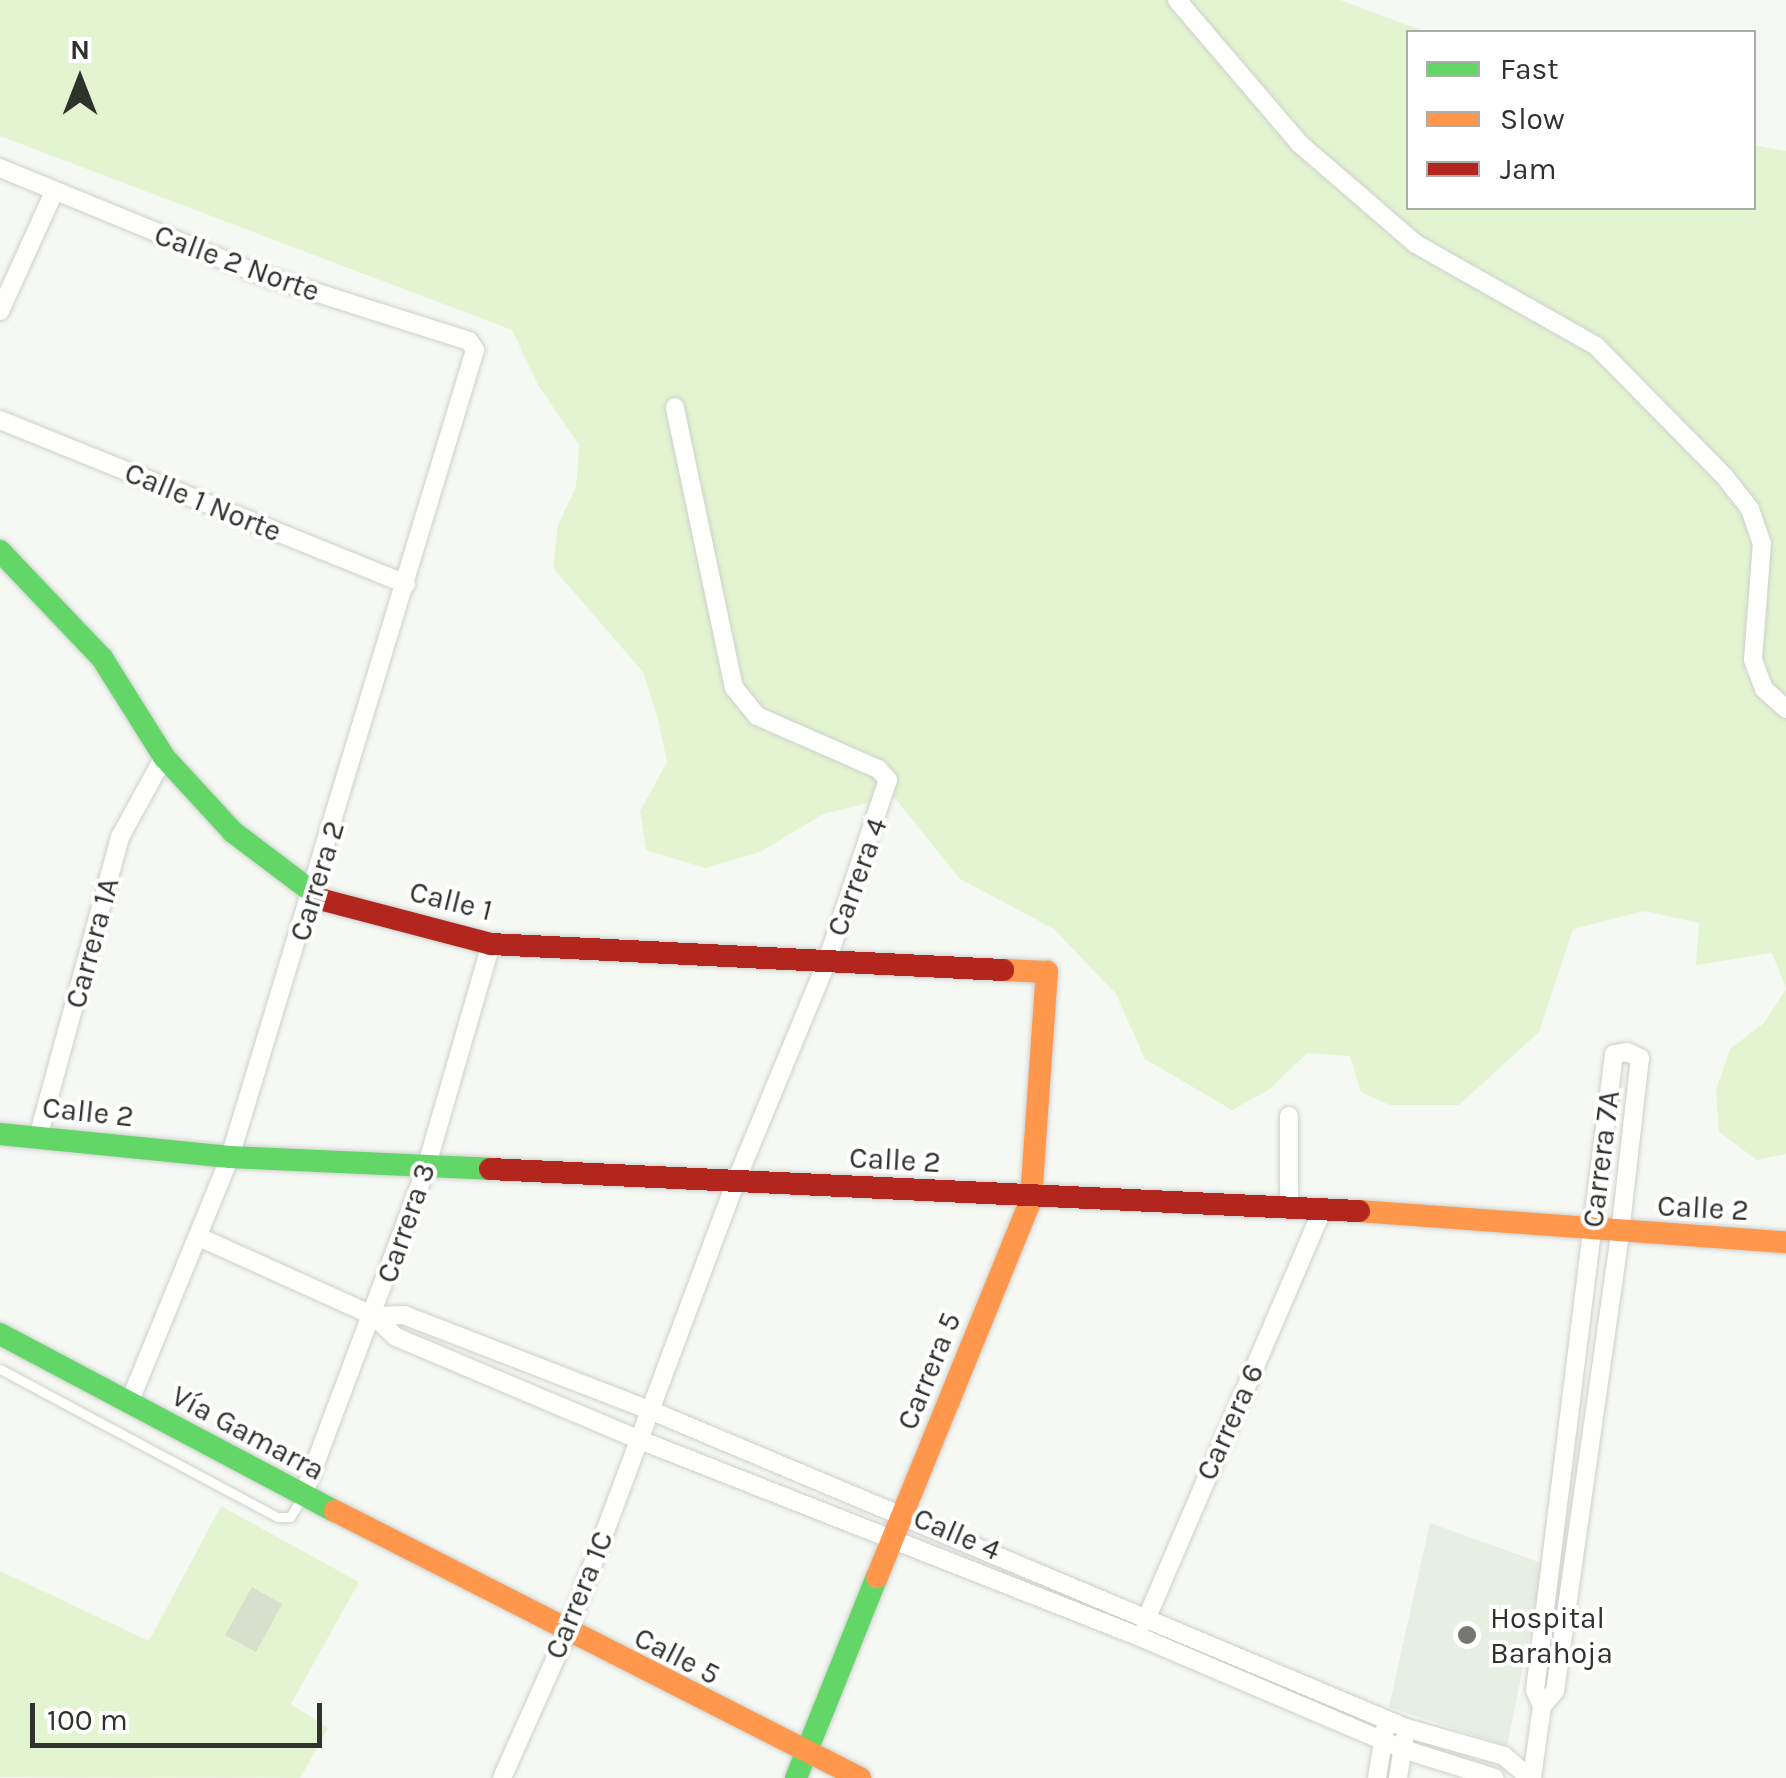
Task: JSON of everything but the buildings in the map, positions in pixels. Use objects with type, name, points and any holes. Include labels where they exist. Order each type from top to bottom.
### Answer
[{"type":"street","points":[[1177,0],[1300,144],[1416,244],[1596,346],[1725,476],[1750,509],[1762,543],[1754,660],[1764,688],[1786,710]]},
{"type":"street","name":"Calle 2 Norte","points":[[0,168],[53,194],[258,274],[469,341],[476,350]]},
{"type":"street","points":[[0,310],[53,194]]},
{"type":"street","name":"Carrera 2","points":[[129,1402],[230,1157],[476,350]]},
{"type":"street","name":"Carrera 4","points":[[652,1411],[736,1180],[826,961],[888,780],[878,769],[756,716],[734,688],[676,407]]},
{"type":"street","name":"Calle 1 Norte","points":[[0,420],[406,584]]},
{"type":"street","name":"Calle 1","points":[[0,551],[102,658],[164,757],[233,832],[312,897],[492,944],[1047,972]]},
{"type":"street","name":"Carrera 1A","points":[[38,1137],[120,837],[164,757]]},
{"type":"street","name":"Carrera 3","points":[[303,1496],[374,1316],[426,1168],[492,944]]},
{"type":"street","name":"Carrera 5","points":[[796,1778],[1032,1198],[1047,972]]},
{"type":"street","name":"Carrera 7A","points":[[1531,1778],[1542,1706],[1555,1692],[1620,1233],[1640,1058],[1627,1052],[1614,1054],[1534,1690],[1542,1706]]},
{"type":"street","points":[[1288,1206],[1289,1116]]},
{"type":"street","name":"Calle 2","points":[[0,1134],[230,1157],[1032,1198],[1288,1206],[1786,1242]]},
{"type":"street","name":"Carrera 6","points":[[1140,1636],[1323,1209]]},
{"type":"street","name":"Calle 4","points":[[199,1237],[374,1316],[396,1336],[640,1440],[1140,1636],[1403,1750],[1494,1778]]},
{"type":"street","name":"Calle 4","points":[[374,1316],[404,1315],[905,1512],[1406,1728],[1504,1756],[1531,1778]]},
{"type":"street","name":"Vía Gamarra","points":[[0,1334],[469,1582]]},
{"type":"street","name":"Carrera 1C","points":[[502,1778],[567,1633],[652,1411]]},
{"type":"street","name":"Calle 5","points":[[469,1582],[806,1755],[860,1778]]},
{"type":"street","points":[[1377,1778],[1386,1719]]},
{"type":"street","points":[[1398,1778],[1406,1728]]},
{"type":"lane","points":[[0,1369],[277,1517],[290,1517],[303,1496]]},
{"type":"shaded area","name":"Hospital Barahoja","points":[[1430,1523],[1544,1564],[1507,1746],[1389,1707]]},
{"type":"green space","points":[[0,0],[1340,0],[1421,30],[1406,30],[1406,210],[1756,210],[1756,145],[1786,151],[1786,988],[1772,953],[1696,965],[1699,923],[1644,911],[1573,929],[1539,1032],[1459,1105],[1390,1105],[1361,1092],[1350,1056],[1307,1053],[1270,1089],[1232,1110],[1145,1059],[1116,994],[1054,929],[960,879],[894,797],[823,814],[760,852],[705,868],[646,850],[640,811],[667,762],[658,719],[643,672],[553,568],[558,525],[576,487],[579,445],[538,385],[512,330],[0,136]]},
{"type":"green space","points":[[1786,989],[1786,1154],[1757,1160],[1719,1132],[1716,1090],[1730,1049],[1764,1023]]},
{"type":"green space","points":[[221,1506],[359,1582],[291,1704],[328,1728],[300,1778],[0,1777],[0,1571],[149,1641]]},
{"type":"traffic: fast","points":[[0,551],[102,658],[164,757],[233,832],[323,900]]},
{"type":"traffic: fast","points":[[0,1134],[230,1157],[490,1169]]},
{"type":"traffic: fast","points":[[0,1334],[335,1511]]},
{"type":"traffic: fast","points":[[796,1778],[877,1577]]},
{"type":"traffic: slow","points":[[877,1577],[1031,1199],[1047,972],[1003,970]]},
{"type":"traffic: slow","points":[[1359,1211],[1786,1242]]},
{"type":"traffic: slow","points":[[335,1511],[860,1778]]},
{"type":"traffic: jam","points":[[323,900],[491,944],[1003,970]]},
{"type":"traffic: jam","points":[[490,1169],[1359,1211]]},
{"type":"place","name":"Hospital Barahoja","points":[[1467,1635]]}]
